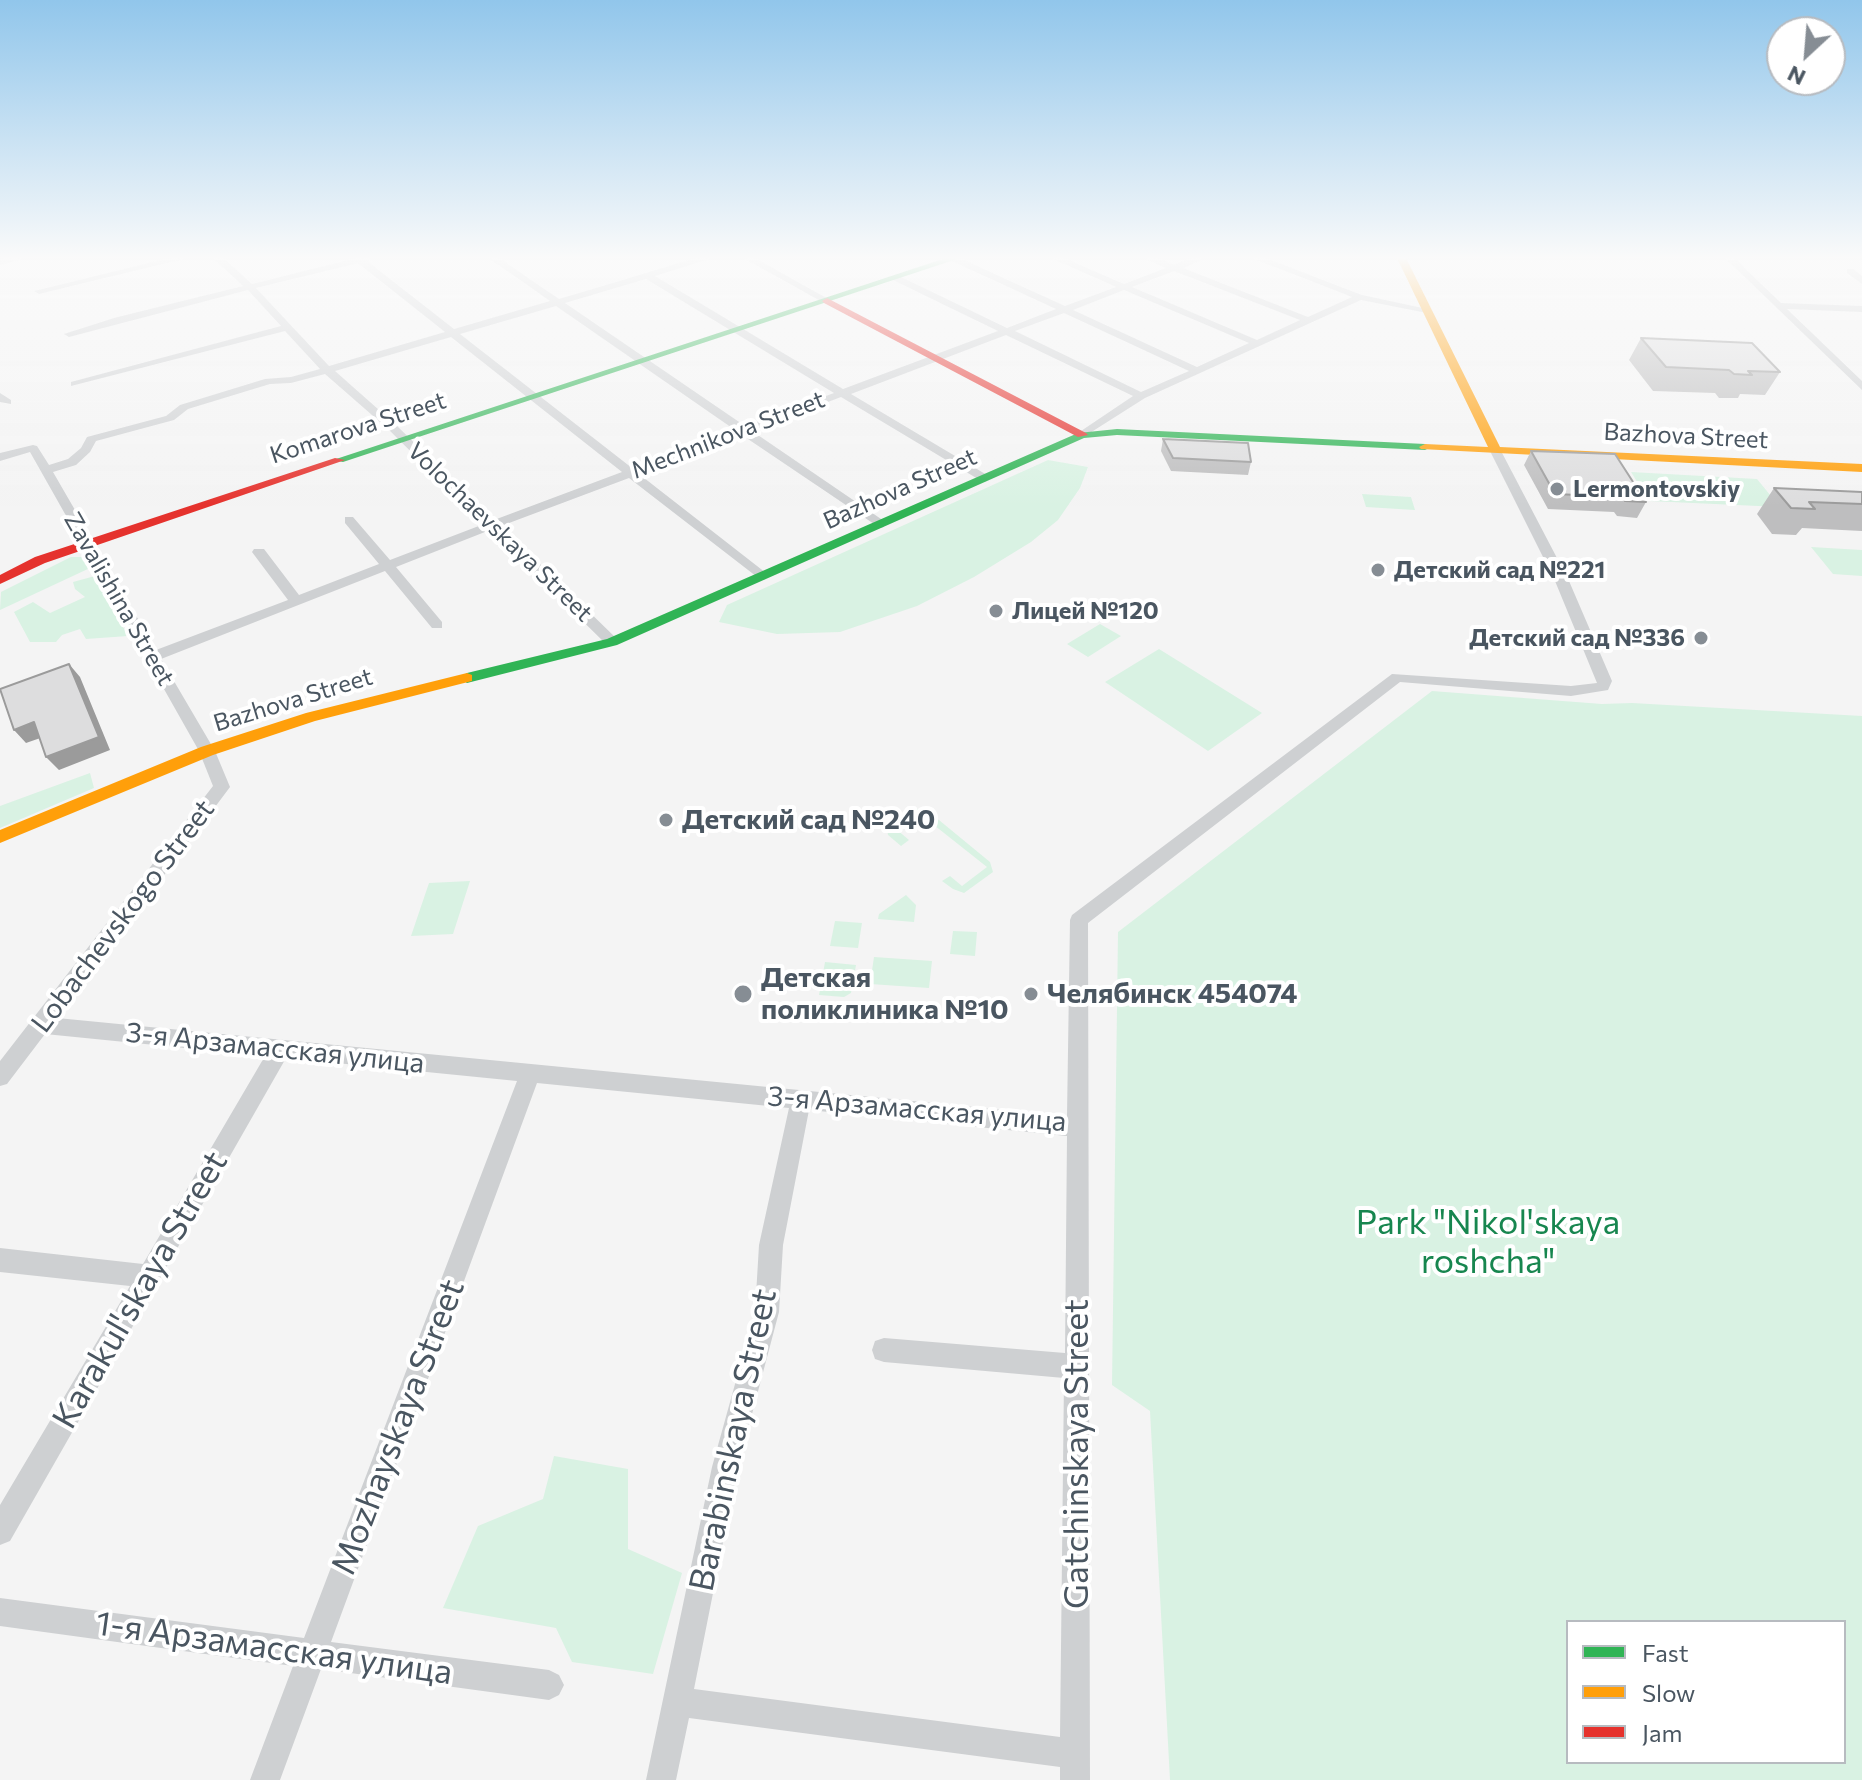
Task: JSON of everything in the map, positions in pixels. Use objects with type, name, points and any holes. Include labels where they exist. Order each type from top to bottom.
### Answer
[{"type":"main road","name":"Komarova Street","points":[[0,580],[87,543],[708,339]]},
{"type":"main road","points":[[900,339],[1082,435]]},
{"type":"main road","points":[[1441,339],[1496,451]]},
{"type":"main road","name":"Bazhova Street","points":[[0,837],[207,751],[353,704],[612,642],[1082,435],[1117,432],[1862,468]]},
{"type":"street","points":[[75,384],[242,339]]},
{"type":"street","name":"Volochaevskaya Street","points":[[298,339],[612,642]]},
{"type":"street","points":[[46,470],[72,462],[86,450],[91,439],[170,418],[184,407],[269,381],[291,380],[435,339]]},
{"type":"street","points":[[459,339],[761,576]]},
{"type":"street","points":[[608,339],[880,524]]},
{"type":"street","points":[[751,339],[983,478]]},
{"type":"street","name":"Mechnikova Street","points":[[153,657],[492,525],[986,339]]},
{"type":"street","points":[[1021,339],[1141,396]]},
{"type":"street","points":[[1129,339],[1198,371]]},
{"type":"street","points":[[1247,339],[1259,344]]},
{"type":"street","points":[[1082,435],[1141,396],[1270,339]]},
{"type":"street","points":[[1815,339],[1856,376],[1862,387]]},
{"type":"street","name":"Zavalishina Street","points":[[0,457],[33,448],[207,751]]},
{"type":"street","name":"3-я Арзамасская улица","points":[[40,1025],[1078,1127],[1079,920],[1397,677],[1571,691],[1603,687],[1605,681],[1562,581],[1496,451]]},
{"type":"street","points":[[349,520],[437,625]]},
{"type":"street","points":[[259,552],[296,601]]},
{"type":"street","name":"Lobachevskogo Street","points":[[0,1077],[222,787],[207,751]]},
{"type":"street","name":"Karakul'skaya Street","points":[[0,1531],[281,1048]]},
{"type":"street","name":"Mozhayskaya Street","points":[[265,1780],[530,1073]]},
{"type":"street","name":"Barabinskaya Street","points":[[661,1780],[725,1467],[767,1312],[771,1245],[801,1100]]},
{"type":"street","name":"Gatchinskaya Street","points":[[1075,1767],[1078,1127]]},
{"type":"street","points":[[0,1260],[148,1276]]},
{"type":"street","points":[[884,1350],[1077,1367]]},
{"type":"street","name":"1-я Арзамасская улица","points":[[0,1612],[549,1685]]},
{"type":"street","points":[[678,1702],[1075,1767]]},
{"type":"green space","points":[[1048,460],[1088,467],[1080,488],[1058,520],[1031,542],[974,577],[917,606],[840,632],[777,634],[719,622],[727,605]]},
{"type":"green space","points":[[1631,472],[1757,479],[1780,507],[1649,501]]},
{"type":"green space","points":[[1362,494],[1411,497],[1415,510],[1366,507]]},
{"type":"green space","points":[[1811,547],[1862,550],[1862,576],[1833,574]]},
{"type":"green space","points":[[71,557],[84,557],[90,568],[0,610],[1,592]]},
{"type":"green space","points":[[95,576],[128,636],[86,639],[80,629],[62,635],[56,642],[30,642],[14,612],[33,602],[50,613],[85,597],[75,589],[73,582]]},
{"type":"green space","points":[[1100,624],[1121,636],[1088,657],[1067,644]]},
{"type":"green space","points":[[1159,649],[1262,713],[1208,751],[1105,682]]},
{"type":"green space","name":"Park \"Nikol'skaya roshcha\"","points":[[1432,691],[1602,704],[1862,716],[1862,1780],[1170,1780],[1150,1411],[1112,1385],[1118,932]]},
{"type":"green space","points":[[90,773],[94,788],[0,828],[0,806]]},
{"type":"green space","points":[[914,808],[928,811],[990,862],[993,872],[964,893],[942,881],[950,876],[962,886],[987,867],[920,814],[896,829],[909,840],[901,846],[888,835],[887,828]]},
{"type":"green space","points":[[470,881],[453,934],[411,936],[429,883]]},
{"type":"green space","points":[[906,895],[916,905],[914,922],[878,919],[879,914]]},
{"type":"green space","points":[[835,921],[862,923],[858,948],[830,946]]},
{"type":"green space","points":[[953,931],[977,932],[975,956],[950,954]]},
{"type":"green space","points":[[874,957],[932,961],[929,988],[870,984]]},
{"type":"green space","points":[[825,962],[856,965],[851,993],[844,997],[819,995]]},
{"type":"green space","points":[[554,1456],[628,1469],[628,1549],[682,1573],[653,1674],[572,1662],[556,1628],[443,1608],[478,1526],[543,1499]]},
{"type":"building","points":[[1642,339],[1752,343],[1780,372],[1748,371],[1752,375],[1734,374],[1729,370],[1666,367]]},
{"type":"building","points":[[1163,439],[1248,443],[1251,462],[1173,458]]},
{"type":"building","points":[[1531,451],[1615,454],[1646,502],[1625,501],[1623,497],[1555,494]]},
{"type":"building","points":[[1774,488],[1862,492],[1862,504],[1809,502],[1815,509],[1791,508]]},
{"type":"building","points":[[69,664],[99,737],[46,757],[34,722],[14,730],[0,689]]},
{"type":"traffic: fast","points":[[339,460],[708,339]]},
{"type":"traffic: fast","points":[[467,678],[612,642],[1082,435],[1117,432],[1425,447]]},
{"type":"traffic: slow","points":[[1441,339],[1496,451]]},
{"type":"traffic: slow","points":[[1425,447],[1862,468]]},
{"type":"traffic: slow","points":[[0,837],[207,751],[311,717],[467,678]]},
{"type":"traffic: jam","points":[[899,339],[1082,435]]},
{"type":"traffic: jam","points":[[0,580],[40,560],[339,460]]},
{"type":"place","name":"Lermontovskiy","points":[[1557,489]]},
{"type":"place","name":"Детский сад №221","points":[[1378,570]]},
{"type":"place","name":"Лицей №120","points":[[996,611]]},
{"type":"place","name":"Детский сад №336","points":[[1701,638]]},
{"type":"place","name":"Детский сад №240","points":[[666,820]]},
{"type":"place","name":"Детская поликлиника №10","points":[[743,994]]},
{"type":"place","name":"Челябинск 454074","points":[[1031,994]]}]
